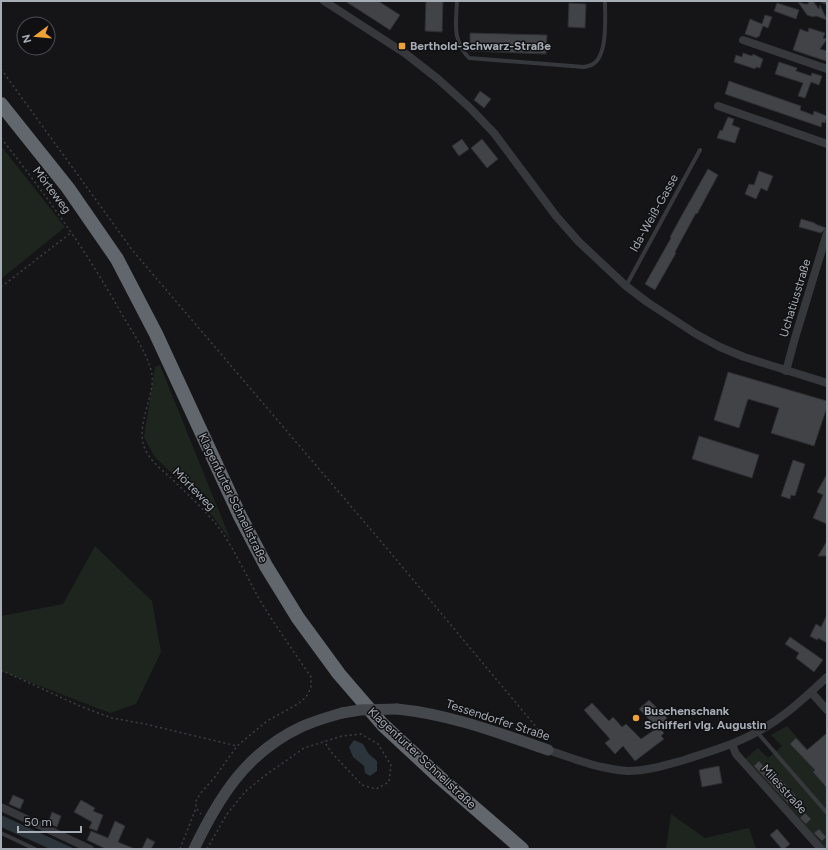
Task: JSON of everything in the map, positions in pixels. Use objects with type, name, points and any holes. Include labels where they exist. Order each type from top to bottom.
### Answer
[{"type":"highway","name":"Klagenfurter Schnellstraße","points":[[1,104],[68,188],[117,259],[156,334],[240,516],[266,566],[298,618],[338,674],[383,725],[439,777],[522,849]]},
{"type":"street","points":[[324,1],[406,54],[438,79],[469,107],[494,133],[556,216],[579,242],[626,286],[668,317],[720,347],[744,357],[827,383]]},
{"type":"street","points":[[742,40],[827,69]]},
{"type":"street","points":[[718,106],[827,144]]},
{"type":"street","name":"Uchatiusstraße","points":[[786,371],[827,233]]},
{"type":"street","name":"Tessendorfer Straße","points":[[194,849],[208,819],[229,785],[256,756],[300,727],[314,721],[342,713],[360,710],[397,709],[440,715],[601,767],[645,770],[732,744],[757,732],[773,722],[811,692],[827,677]]},
{"type":"street","points":[[811,692],[827,710]]},
{"type":"street","name":"Milesstraße","points":[[732,744],[736,754],[821,849]]},
{"type":"street","points":[[1,807],[90,849]]},
{"type":"lane","points":[[457,1],[457,40],[462,50],[469,58],[584,67],[593,64],[599,57],[604,44],[606,1]]},
{"type":"lane","points":[[822,1],[827,3]]},
{"type":"lane","name":"Ida-Weiß-Gasse","points":[[626,286],[700,150]]},
{"type":"lane","points":[[757,732],[827,813]]},
{"type":"lane","points":[[1,833],[35,849]]},
{"type":"path","points":[[1,69],[133,251],[537,728],[548,745],[548,750]]},
{"type":"path","name":"Mörteweg","points":[[1,138],[72,232],[104,281],[147,359],[152,373],[151,389],[142,438],[145,450],[155,463],[198,504],[216,524],[262,602],[311,677],[311,688],[306,697],[298,704],[267,721],[237,746],[216,777],[200,794],[196,801],[196,808],[180,849]]},
{"type":"path","points":[[1,288],[72,232]]},
{"type":"path","points":[[1,670],[82,707],[112,718],[145,724],[237,746]]},
{"type":"path","points":[[207,849],[227,814],[245,792],[263,776],[304,748],[324,741],[342,736],[361,734],[378,744],[391,765],[389,782],[376,789],[362,785],[331,752],[324,741]]},
{"type":"path","points":[[196,808],[199,813],[208,819]]},
{"type":"shaded area","points":[[1,146],[65,227],[1,279]]},
{"type":"shaded area","points":[[160,365],[231,541],[206,507],[154,456],[144,437],[155,367]]},
{"type":"shaded area","points":[[95,546],[152,601],[161,652],[136,704],[110,713],[1,671],[1,616],[63,604]]},
{"type":"shaded area","points":[[787,726],[827,771],[827,849],[825,849],[745,759],[758,748],[768,758],[782,746],[771,735]]},
{"type":"shaded area","points":[[354,740],[363,744],[368,753],[377,761],[377,771],[370,776],[365,773],[364,766],[353,757],[349,747]]},
{"type":"shaded area","points":[[671,814],[705,838],[749,828],[756,849],[666,849]]},
{"type":"shaded area","points":[[1,815],[75,849],[50,849],[1,827]]},
{"type":"building","points":[[345,1],[378,1],[400,15],[390,30]]},
{"type":"building","points":[[426,1],[443,1],[442,32],[425,31]]},
{"type":"building","points":[[809,1],[813,1],[819,9],[820,5],[827,20],[816,16],[813,17],[807,15],[798,2],[808,4]]},
{"type":"building","points":[[569,3],[586,4],[585,28],[568,27]]},
{"type":"building","points":[[777,3],[799,10],[796,19],[774,11]]},
{"type":"building","points":[[765,15],[772,17],[768,28],[763,26],[759,37],[758,36],[757,38],[745,34],[750,19],[762,24]]},
{"type":"building","points":[[809,28],[825,33],[823,38],[827,39],[820,49],[827,51],[826,61],[793,50],[800,29],[808,32]]},
{"type":"building","points":[[470,33],[547,35],[546,54],[470,51]]},
{"type":"building","points":[[743,53],[752,56],[753,54],[763,59],[760,68],[756,67],[755,69],[734,62],[736,55],[742,57]]},
{"type":"building","points":[[779,62],[797,68],[796,71],[811,76],[812,73],[822,76],[819,85],[811,82],[805,98],[798,96],[803,83],[775,74]]},
{"type":"building","points":[[729,81],[801,106],[800,110],[813,115],[814,111],[827,116],[825,123],[822,122],[821,127],[725,94]]},
{"type":"building","points":[[480,91],[491,99],[484,108],[474,100]]},
{"type":"building","points":[[728,117],[734,119],[732,125],[740,128],[735,143],[717,138]]},
{"type":"building","points":[[462,139],[469,149],[459,156],[452,146]]},
{"type":"building","points":[[482,139],[498,159],[487,168],[471,148]]},
{"type":"building","points":[[708,169],[718,175],[655,290],[645,284]]},
{"type":"building","points":[[759,171],[773,176],[767,191],[761,188],[756,199],[745,194],[749,184],[754,185]]},
{"type":"building","points":[[801,219],[826,228],[821,233],[799,227]]},
{"type":"building","points":[[728,372],[827,401],[827,407],[814,446],[771,433],[779,408],[748,399],[739,428],[714,420]]},
{"type":"building","points":[[699,436],[759,455],[752,478],[692,459]]},
{"type":"building","points":[[793,460],[805,464],[795,496],[791,495],[790,499],[781,496]]},
{"type":"building","points":[[827,474],[827,524],[813,518],[823,495],[817,492]]},
{"type":"building","points":[[827,541],[827,556],[818,556]]},
{"type":"building","points":[[827,615],[827,643],[810,636],[816,624],[821,627]]},
{"type":"building","points":[[790,637],[823,660],[814,672],[796,658],[799,653],[785,644]]},
{"type":"building","points":[[649,700],[667,718],[659,727],[664,733],[661,736],[664,739],[635,761],[623,746],[615,754],[605,743],[610,739],[584,710],[592,703],[609,721],[613,717],[622,727],[626,724],[641,739],[657,728],[639,709]]},
{"type":"building","points":[[827,733],[827,788],[813,772],[815,770],[790,744],[796,738],[807,750]]},
{"type":"building","points":[[759,761],[773,777],[776,775],[796,796],[788,803],[754,766]]},
{"type":"building","points":[[719,766],[722,783],[702,787],[699,770]]},
{"type":"building","points":[[13,795],[24,800],[20,809],[9,804]]},
{"type":"building","points":[[81,800],[95,808],[93,811],[103,815],[97,831],[89,828],[92,822],[74,812]]},
{"type":"building","points":[[52,812],[61,816],[57,827],[48,823]]},
{"type":"building","points":[[805,813],[811,819],[806,824],[800,818]]},
{"type":"building","points":[[115,821],[125,826],[118,842],[135,849],[106,849],[87,840],[91,831],[108,838]]},
{"type":"building","points":[[777,829],[790,844],[784,849],[782,849],[770,835]]},
{"type":"building","points":[[819,829],[826,837],[822,841],[814,833]]},
{"type":"building","points":[[147,838],[155,842],[151,849],[142,849]]},
{"type":"place","name":"Berthold-Schwarz-Straße","points":[[402,46]]},
{"type":"place","name":"Buschenschank Schifferl vlg. Augustin","points":[[636,718]]}]
